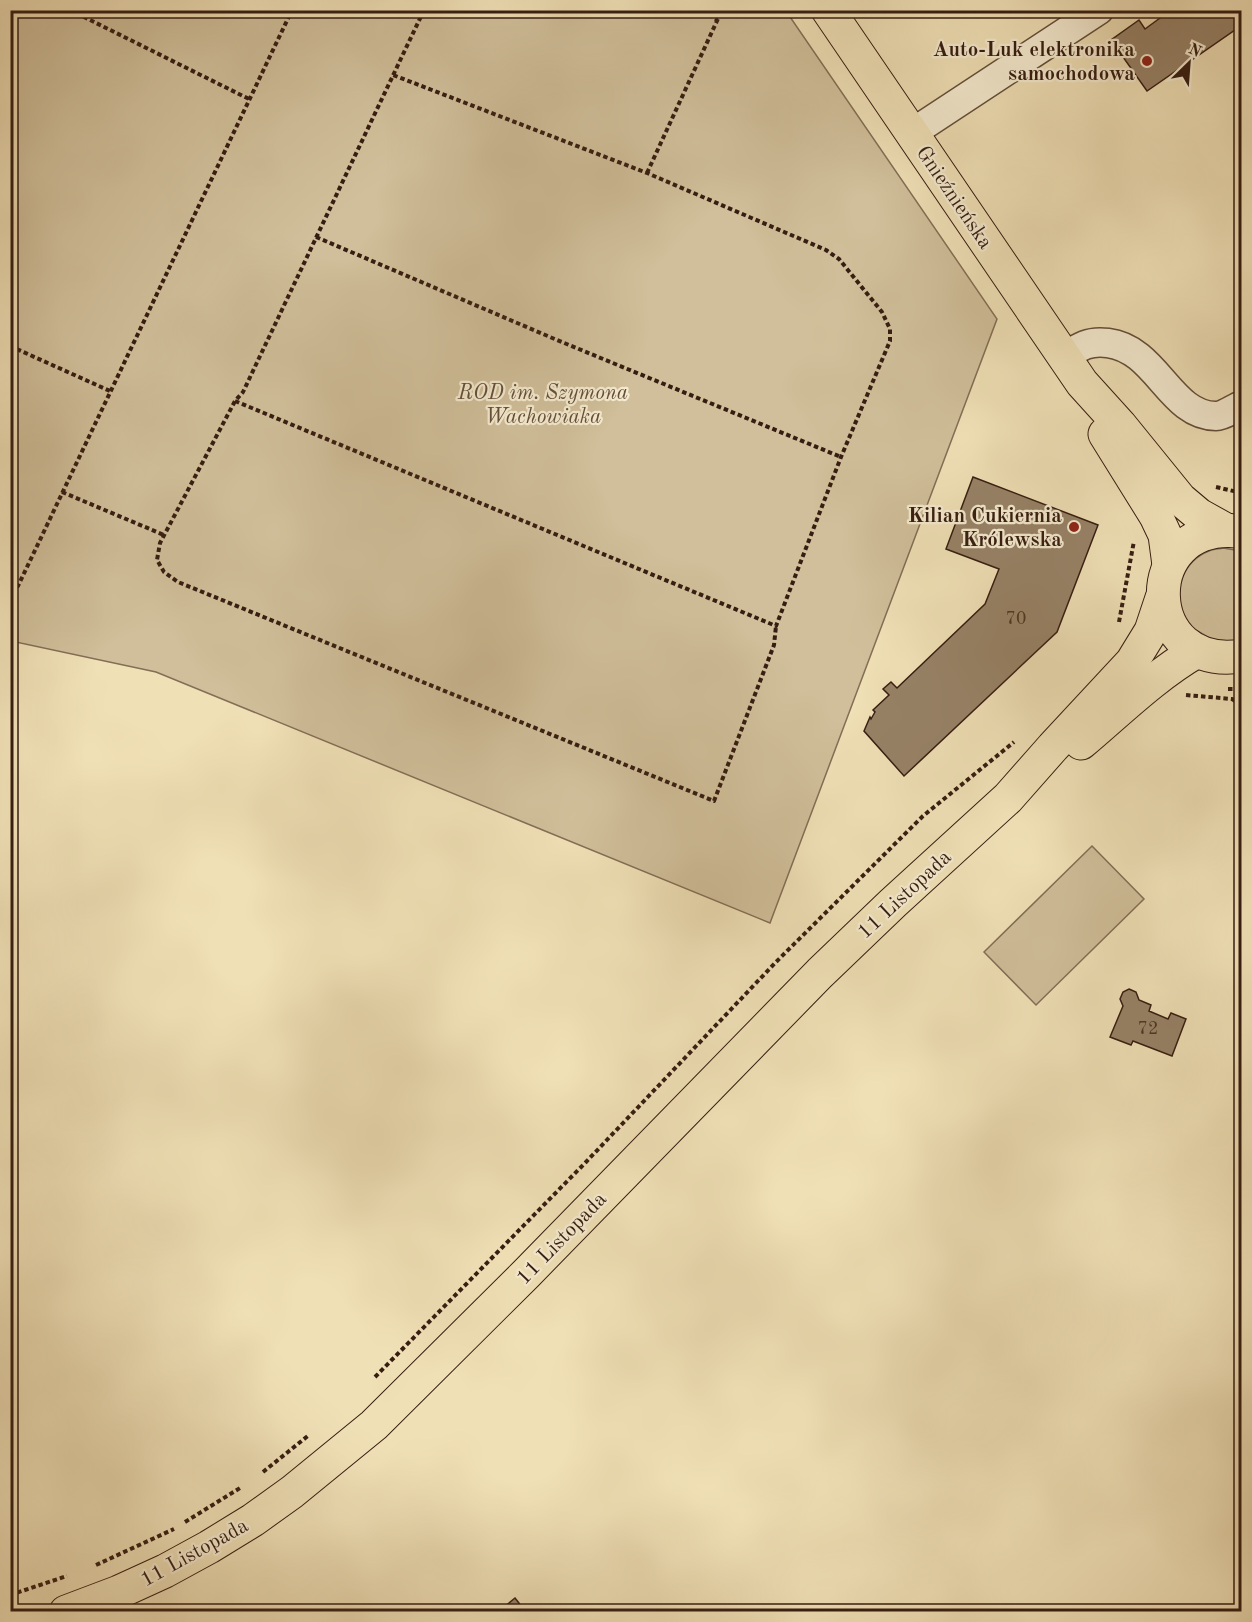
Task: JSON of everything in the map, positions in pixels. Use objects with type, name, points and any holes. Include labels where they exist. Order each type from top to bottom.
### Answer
[{"type":"main road","name":"Gnieźnieńska","points":[[828,10],[1082,383],[1107,437],[1156,516],[1165,535],[1169,565]]},
{"type":"main road","name":"Gnieźnieńska","points":[[1082,383],[1120,424],[1180,499],[1199,515],[1234,531]]},
{"type":"main road","points":[[1169,565],[1179,551],[1193,540],[1209,532],[1234,531]]},
{"type":"main road","name":"11 Listopada","points":[[66,1611],[119,1592],[209,1547],[292,1492],[374,1425],[518,1283],[820,973],[1008,798],[1132,662],[1151,631],[1162,598],[1169,565]]},
{"type":"main road","points":[[1162,598],[1165,614],[1183,642],[1212,657],[1237,660]]},
{"type":"main road","name":"11 Listopada","points":[[1008,798],[1064,757],[1151,682],[1197,651]]},
{"type":"lane","points":[[912,133],[1099,10]]},
{"type":"lane","points":[[1064,356],[1084,345],[1098,342],[1118,344],[1139,356],[1185,405],[1198,413],[1218,417],[1242,405]]},
{"type":"path","points":[[70,10],[249,99]]},
{"type":"path","points":[[10,591],[18,586],[292,10]]},
{"type":"path","points":[[393,75],[647,173],[826,250],[839,259],[882,312],[890,329],[890,341],[841,457],[776,626],[774,645],[714,801],[178,582],[164,572],[157,560],[160,543],[235,401],[243,392],[316,237],[393,75],[424,10]]},
{"type":"path","points":[[703,10],[717,20]]},
{"type":"path","points":[[647,173],[722,10]]},
{"type":"path","points":[[316,237],[557,340],[841,457]]},
{"type":"path","points":[[10,346],[110,391]]},
{"type":"path","points":[[235,401],[776,626]]},
{"type":"path","points":[[1211,483],[1218,488],[1242,493]]},
{"type":"path","points":[[62,492],[164,535]]},
{"type":"path","points":[[375,1377],[578,1171],[784,954],[923,816],[1020,737]]},
{"type":"path","points":[[260,1475],[314,1431]]},
{"type":"path","points":[[92,1568],[179,1526],[242,1488]]},
{"type":"path","points":[[10,1595],[72,1574]]},
{"type":"green space","name":"ROD im. Szymona Wachowiaka","points":[[11,10],[786,11],[997,319],[770,923],[156,672],[16,642],[11,646]]},
{"type":"green space","points":[[1223,548],[1241,551],[1241,639],[1230,642],[1212,639],[1189,626],[1179,598],[1182,579],[1192,562],[1209,551]]},
{"type":"green space","points":[[1092,846],[1144,899],[1036,1005],[984,952]]},
{"type":"building","points":[[1171,10],[1242,10],[1242,25],[1147,91],[1111,40],[1139,20],[1145,29]]},
{"type":"building","points":[[973,477],[1098,525],[1057,632],[904,776],[864,731],[870,717],[871,719],[875,712],[873,710],[889,695],[883,689],[891,682],[897,688],[985,604],[999,569],[946,549]]},
{"type":"building","points":[[1129,989],[1136,992],[1139,1000],[1151,1005],[1149,1011],[1168,1019],[1171,1013],[1186,1019],[1172,1056],[1133,1041],[1131,1045],[1110,1037],[1123,1006],[1120,999],[1123,992]]},
{"type":"building","points":[[1242,1067],[1242,1083],[1236,1081]]},
{"type":"building","points":[[515,1598],[526,1612],[498,1612]]},
{"type":"place","name":"Auto-Luk elektronika samochodowa","points":[[1147,61]]},
{"type":"place","name":"Kilian Cukiernia Królewska","points":[[1074,527]]}]
